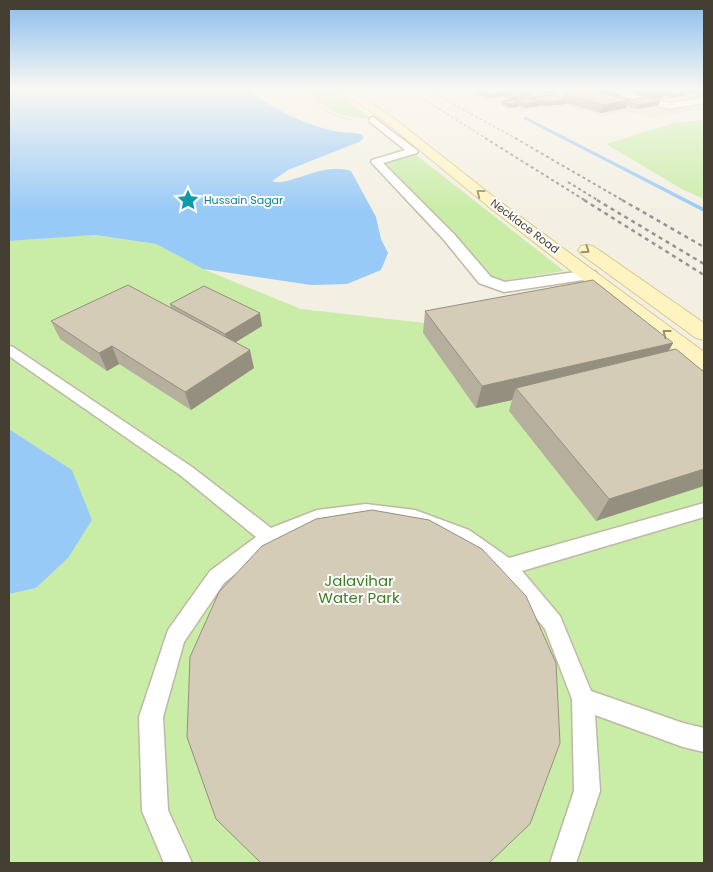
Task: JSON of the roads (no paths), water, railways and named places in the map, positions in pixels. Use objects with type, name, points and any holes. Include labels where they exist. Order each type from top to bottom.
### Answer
[{"type":"main road","name":"Necklace Road","points":[[403,131],[704,363]]},
{"type":"main road","name":"Necklace Road","points":[[412,131],[420,144],[511,196]]},
{"type":"main road","name":"Necklace Road","points":[[573,240],[704,333]]},
{"type":"street","points":[[394,131],[420,144]]},
{"type":"street","points":[[420,144],[376,162],[449,237],[485,280],[504,287],[590,275]]},
{"type":"lane","points":[[9,350],[186,471],[269,537]]},
{"type":"lane","points":[[507,566],[704,510]]},
{"type":"lane","points":[[178,863],[155,811],[151,717],[175,637],[217,576],[269,537],[317,517],[366,511],[415,517],[462,535],[507,566],[553,623],[583,700],[587,791],[563,863]]},
{"type":"lane","points":[[583,700],[683,735],[704,740]]},
{"type":"water","name":"Hussain Sagar","points":[[9,131],[333,131],[361,134],[364,138],[359,142],[288,170],[272,181],[287,181],[329,169],[351,171],[376,217],[381,239],[388,253],[381,270],[347,284],[311,285],[203,269],[156,244],[95,235],[9,241]]},
{"type":"water","points":[[9,429],[72,470],[92,520],[68,558],[36,588],[9,594]]},
{"type":"waterway","points":[[550,131],[704,210]]},
{"type":"railway","points":[[474,131],[487,139]]},
{"type":"railway","points":[[502,131],[517,139]]},
{"type":"railway","points":[[485,138],[586,201]]},
{"type":"railway","points":[[515,138],[624,201]]},
{"type":"railway","points":[[568,182],[599,201]]},
{"type":"railway","points":[[584,200],[704,275]]},
{"type":"railway","points":[[597,200],[704,264]]},
{"type":"railway","points":[[622,200],[704,247]]},
{"type":"place","name":"Hussain Sagar","points":[[188,200]]},
{"type":"park label","name":"Jalavihar Water Park","points":[[359,590]]}]
